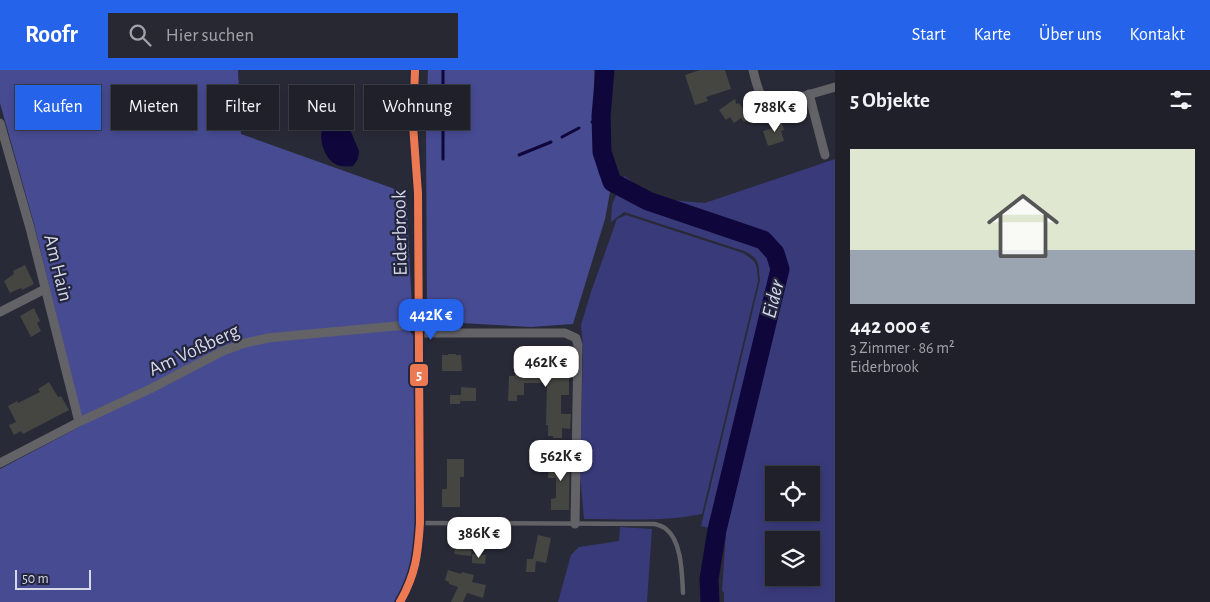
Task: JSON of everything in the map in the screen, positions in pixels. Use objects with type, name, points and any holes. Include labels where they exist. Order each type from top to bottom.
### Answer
[{"type":"street","name":"Eiderbrook","points":[[400,602],[411,582],[418,560],[420,523],[418,194],[413,125],[415,70]]},
{"type":"street","points":[[753,70],[760,94],[764,102],[768,104],[773,105],[835,87]]},
{"type":"street","points":[[810,94],[825,155]]},
{"type":"street","name":"Am Hain","points":[[0,123],[30,228],[79,422]]},
{"type":"street","points":[[0,312],[45,290]]},
{"type":"street","name":"Am Voßberg","points":[[0,463],[223,351],[245,343],[298,334],[418,328],[565,333],[576,338],[578,345],[575,524]]},
{"type":"lane","points":[[420,523],[655,524],[666,528],[678,549],[682,567],[683,593]]},
{"type":"shaded area","points":[[0,70],[238,70],[239,85],[207,85],[207,130],[241,130],[241,134],[406,193],[412,308],[405,315],[408,329],[413,335],[416,521],[414,557],[407,580],[394,602],[0,602],[0,469],[83,425],[34,224],[0,103]]},
{"type":"shaded area","points":[[428,70],[594,70],[594,152],[599,174],[610,192],[605,219],[573,324],[531,327],[443,322],[427,315],[426,130],[470,130],[470,85],[427,85]]},
{"type":"shaded area","points":[[349,130],[351,132],[359,151],[358,159],[353,166],[343,166],[331,161],[321,139],[322,131]]},
{"type":"shaded area","points":[[835,159],[835,602],[724,602],[724,592],[722,591],[726,532],[701,526],[760,280],[759,266],[756,259],[744,251],[624,212],[611,222],[612,205],[624,176],[656,199],[705,203]]},
{"type":"shaded area","points":[[626,215],[743,253],[754,261],[757,267],[758,281],[702,514],[658,519],[584,519],[580,474],[583,348],[581,325],[617,219]]},
{"type":"shaded area","points":[[620,527],[652,529],[647,602],[558,602],[571,555],[579,547],[619,541]]},
{"type":"building","points":[[700,70],[725,70],[731,89],[706,97],[708,101],[695,105],[685,75]]},
{"type":"building","points":[[735,99],[736,104],[739,103],[744,110],[753,105],[758,112],[744,122],[741,118],[734,123],[730,117],[726,120],[719,110]]},
{"type":"building","points":[[780,117],[784,130],[781,131],[784,141],[768,146],[763,131],[773,128],[771,120]]},
{"type":"building","points":[[25,265],[34,284],[10,293],[4,281],[14,274],[13,271]]},
{"type":"building","points":[[34,308],[40,321],[37,323],[41,331],[31,337],[20,316]]},
{"type":"building","points":[[535,350],[561,351],[561,366],[569,366],[569,395],[561,395],[561,414],[571,414],[570,429],[562,428],[562,438],[548,436],[548,425],[546,425],[547,383],[524,383],[524,395],[517,395],[517,401],[508,401],[509,376],[515,376],[515,372],[525,372],[525,369],[535,369]]},
{"type":"building","points":[[442,355],[461,355],[462,371],[442,371]]},
{"type":"building","points":[[49,382],[58,397],[61,396],[69,410],[23,434],[21,431],[14,435],[9,425],[16,422],[8,406],[40,392],[38,389]]},
{"type":"building","points":[[461,387],[476,388],[476,401],[461,401],[461,398],[460,404],[450,404],[450,395],[461,395]]},
{"type":"building","points":[[563,453],[570,453],[569,510],[551,510],[551,499],[556,498],[556,478],[548,478],[549,461],[562,461]]},
{"type":"building","points":[[447,459],[464,459],[464,477],[460,477],[460,507],[442,507],[442,489],[447,489]]},
{"type":"building","points":[[538,535],[551,538],[546,563],[536,561],[535,572],[526,572],[527,559],[533,559]]},
{"type":"building","points":[[452,538],[473,539],[471,556],[454,554],[455,549],[451,549]]},
{"type":"building","points":[[472,554],[486,555],[485,564],[472,563]]},
{"type":"building","points":[[448,570],[474,575],[472,582],[486,585],[483,598],[467,593],[463,602],[451,602],[458,587],[449,584],[445,580]]},
{"type":"waterway","points":[[443,70],[443,159]]},
{"type":"waterway","name":"Eider","points":[[605,70],[601,116],[602,152],[612,182],[648,201],[763,240],[775,253],[780,269],[717,530],[709,579],[710,602]]},
{"type":"waterway","points":[[592,122],[601,116]]},
{"type":"waterway","points":[[562,137],[579,128]]},
{"type":"waterway","points":[[519,155],[551,142]]},
{"type":"transit line","name":"5","points":[[400,602],[413,573],[420,523],[418,193],[413,125],[415,70]]}]
